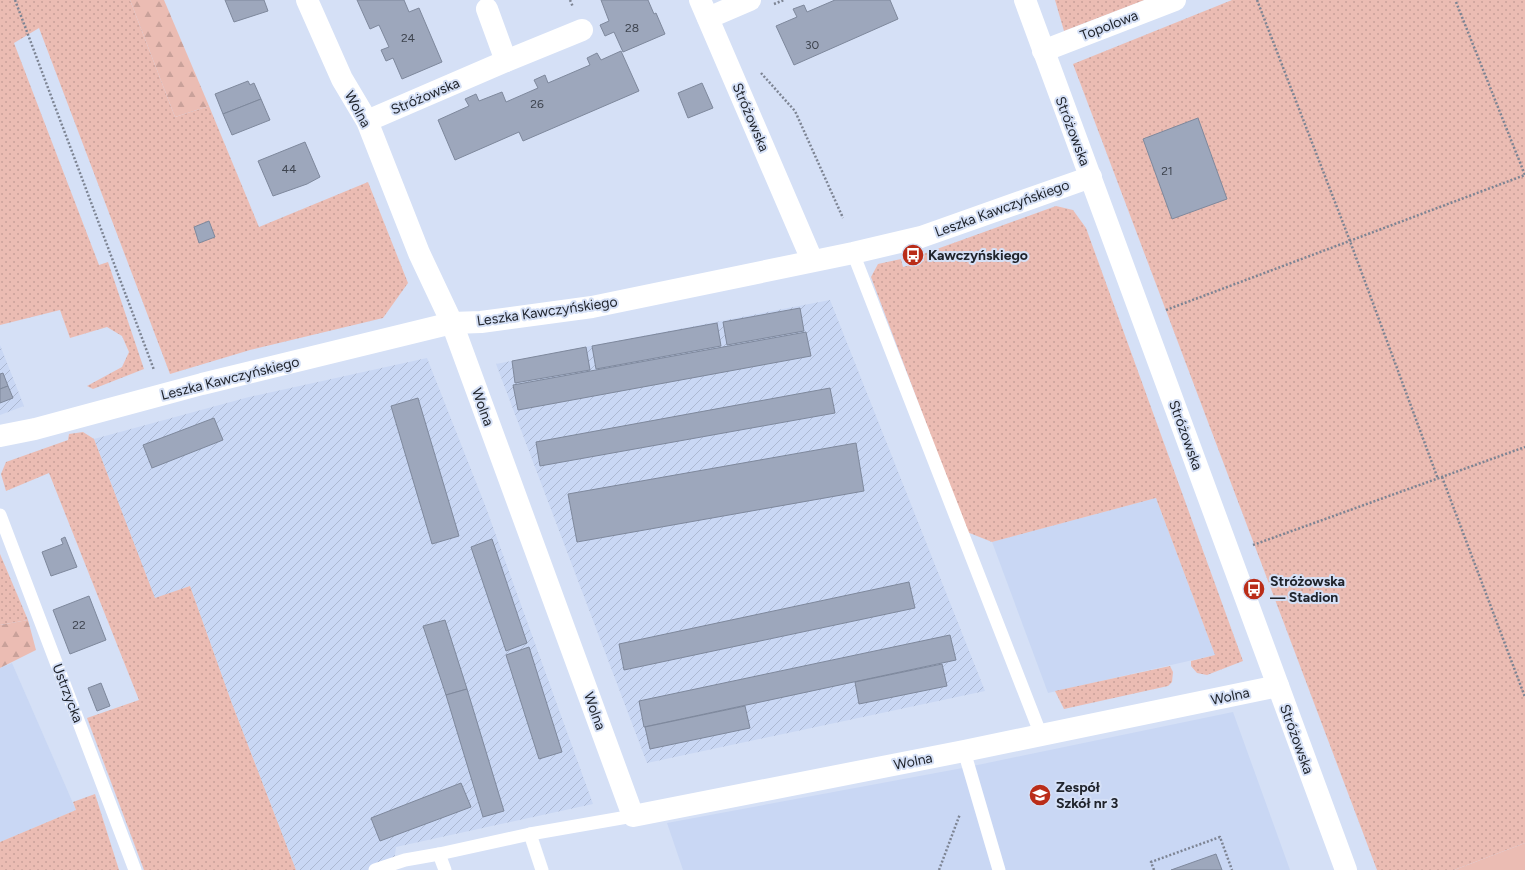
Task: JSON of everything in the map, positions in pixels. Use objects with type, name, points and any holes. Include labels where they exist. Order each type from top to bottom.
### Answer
[{"type":"street","name":"Wolna","points":[[307,0],[342,79],[367,121],[419,254],[452,323],[633,816],[964,751],[1278,686]]},
{"type":"street","name":"Stróżowska","points":[[750,0],[704,9],[812,260]]},
{"type":"street","name":"Stróżowska","points":[[1025,0],[1346,870]]},
{"type":"street","name":"Topolowa","points":[[1043,51],[1175,0]]},
{"type":"street","points":[[487,9],[506,61]]},
{"type":"street","name":"Stróżowska","points":[[367,121],[582,30]]},
{"type":"street","name":"Leszka Kawczyńskiego","points":[[0,436],[163,394],[452,323],[481,322],[592,307],[812,260],[853,253],[921,237],[1090,177]]},
{"type":"lane","points":[[853,253],[1041,735]]},
{"type":"lane","name":"Ustrzycka","points":[[0,515],[135,870]]},
{"type":"lane","points":[[964,751],[999,870]]},
{"type":"lane","points":[[375,870],[405,860],[530,834],[633,816]]},
{"type":"lane","points":[[530,834],[542,870]]},
{"type":"lane","points":[[439,854],[445,870]]},
{"type":"path","points":[[15,0],[163,394]]},
{"type":"path","points":[[772,5],[784,0]]},
{"type":"path","points":[[1256,0],[1350,241],[1438,479]]},
{"type":"path","points":[[1143,319],[1525,175],[1456,2]]},
{"type":"path","points":[[760,72],[795,111],[843,218]]},
{"type":"path","points":[[1230,554],[1525,447]]},
{"type":"path","points":[[1442,477],[1525,697]]},
{"type":"path","points":[[939,870],[972,781]]},
{"type":"path","points":[[1154,870],[1151,862],[1220,837],[1232,870]]},
{"type":"shaded area","points":[[830,300],[985,691],[647,763],[496,364]]},
{"type":"shaded area","points":[[0,345],[24,406],[0,415]]},
{"type":"shaded area","points":[[427,358],[485,505],[593,804],[396,847],[393,870],[296,870],[231,701],[190,586],[155,599],[94,439],[249,397]]},
{"type":"shaded area","points":[[1156,498],[1215,655],[1048,693],[992,542]]},
{"type":"shaded area","points":[[12,663],[76,810],[0,842],[0,668]]},
{"type":"shaded area","name":"Zespół Szkół nr 3","points":[[1233,712],[1290,870],[683,870],[667,823],[968,767]]},
{"type":"green space","points":[[0,0],[130,0],[175,117],[209,106],[259,227],[368,182],[408,283],[383,318],[250,350],[170,374],[39,28],[14,43],[99,265],[108,262],[144,369],[93,389],[87,386],[122,367],[129,352],[122,336],[107,327],[70,338],[60,310],[0,325]]},
{"type":"green space","points":[[130,0],[164,0],[209,106],[175,117]]},
{"type":"green space","points":[[1055,0],[1145,0],[1064,31]]},
{"type":"green space","points":[[1232,0],[1525,0],[1525,843],[1454,870],[1377,870],[1073,64]]},
{"type":"green space","points":[[1056,206],[1073,210],[1086,228],[1243,661],[1207,675],[1197,673],[1191,666],[1191,661],[1215,655],[1156,498],[992,542],[967,532],[871,277],[878,264],[901,259],[903,267],[924,261],[923,254]]},
{"type":"green space","points":[[83,432],[94,439],[155,598],[190,586],[231,701],[296,870],[144,870],[87,718],[139,700],[49,473],[6,491],[1,474],[6,462],[68,440],[69,434]]},
{"type":"green space","points":[[0,554],[28,620],[0,625]]},
{"type":"green space","points":[[28,620],[36,650],[0,668],[0,625]]},
{"type":"green space","points":[[1170,666],[1173,672],[1172,682],[1168,686],[1064,709],[1055,691]]},
{"type":"green space","points":[[95,794],[119,870],[0,870],[0,842],[76,810],[73,802]]},
{"type":"green space","points":[[1525,843],[1525,870],[1454,870]]},
{"type":"building","points":[[225,0],[264,0],[268,11],[234,22]]},
{"type":"building","points":[[357,0],[404,0],[409,12],[419,8],[442,62],[402,79],[393,58],[386,61],[381,50],[389,47],[379,25],[370,29]]},
{"type":"building","points":[[601,0],[648,0],[654,14],[656,13],[665,34],[623,52],[614,32],[605,36],[600,25],[609,21]]},
{"type":"building","points":[[835,0],[890,0],[898,19],[794,65],[776,26],[797,17],[793,9],[804,5],[807,12]]},
{"type":"building","points":[[621,51],[639,91],[523,141],[519,132],[455,160],[438,120],[469,106],[465,99],[476,94],[479,101],[502,92],[506,102],[538,88],[534,80],[545,75],[548,83],[590,65],[587,58],[597,53],[601,60]]},
{"type":"building","points":[[248,81],[250,85],[254,83],[261,99],[223,114],[215,94]]},
{"type":"building","points":[[702,83],[713,108],[688,118],[678,93]]},
{"type":"building","points":[[261,99],[270,120],[232,135],[223,114]]},
{"type":"building","points":[[1198,118],[1227,199],[1172,219],[1143,139]]},
{"type":"building","points":[[305,142],[320,177],[307,184],[273,196],[258,161]]},
{"type":"building","points":[[209,221],[215,237],[199,243],[194,227]]},
{"type":"building","points":[[800,308],[804,331],[727,345],[723,322]]},
{"type":"building","points":[[717,323],[721,346],[596,369],[592,346]]},
{"type":"building","points":[[806,332],[811,356],[518,410],[513,385]]},
{"type":"building","points":[[586,347],[590,370],[515,383],[512,361]]},
{"type":"building","points":[[3,373],[8,386],[0,389],[0,374]]},
{"type":"building","points":[[8,386],[13,398],[0,403],[0,389]]},
{"type":"building","points":[[830,388],[835,413],[540,466],[536,442]]},
{"type":"building","points":[[418,398],[459,536],[432,544],[391,406]]},
{"type":"building","points":[[214,418],[223,440],[152,468],[143,445]]},
{"type":"building","points":[[856,443],[864,491],[577,542],[568,494]]},
{"type":"building","points":[[65,537],[77,567],[51,576],[42,552],[63,544],[61,539]]},
{"type":"building","points":[[492,539],[527,643],[506,651],[471,547]]},
{"type":"building","points":[[909,582],[915,608],[624,670],[619,644]]},
{"type":"building","points":[[89,596],[106,640],[70,654],[53,610]]},
{"type":"building","points":[[445,620],[467,689],[446,695],[423,626]]},
{"type":"building","points":[[950,635],[956,660],[644,727],[639,701]]},
{"type":"building","points":[[529,647],[562,752],[539,759],[506,655]]},
{"type":"building","points":[[942,664],[947,686],[859,704],[855,682]]},
{"type":"building","points":[[101,683],[110,706],[97,711],[88,688]]},
{"type":"building","points":[[467,689],[504,811],[483,817],[446,695]]},
{"type":"building","points":[[745,706],[750,728],[650,749],[645,727]]},
{"type":"building","points":[[461,783],[471,807],[380,841],[371,818]]},
{"type":"building","points":[[1216,854],[1222,870],[1171,870]]},
{"type":"place","name":"Kawczyńskiego","points":[[913,255]]},
{"type":"place","name":"Stróżowska — Stadion","points":[[1254,589]]},
{"type":"place","name":"Zespół Szkół nr 3","points":[[1040,795]]}]
